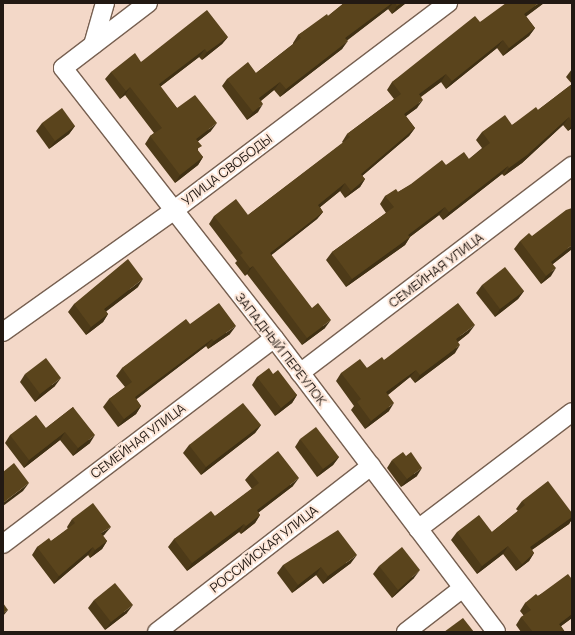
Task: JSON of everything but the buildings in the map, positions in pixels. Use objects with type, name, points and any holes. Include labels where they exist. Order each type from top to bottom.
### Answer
[{"type":"street","points":[[92,45],[105,3]]},
{"type":"street","points":[[92,45],[148,3]]},
{"type":"street","name":"УЛИЦА СВОБОДЫ","points":[[3,332],[173,211],[448,3]]},
{"type":"street","name":"ЗАПАДНЫЙ ПЕРЕУЛОК","points":[[92,45],[63,68],[173,211],[274,338],[496,632]]},
{"type":"street","name":"СЕМЕЙНАЯ УЛИЦА","points":[[300,373],[572,166]]},
{"type":"street","name":"СЕМЕЙНАЯ УЛИЦА","points":[[3,544],[274,338]]},
{"type":"street","points":[[418,529],[572,412]]},
{"type":"street","name":"РОССИЙСКАЯ УЛИЦА","points":[[157,632],[371,466]]},
{"type":"street","points":[[406,632],[463,588]]}]
